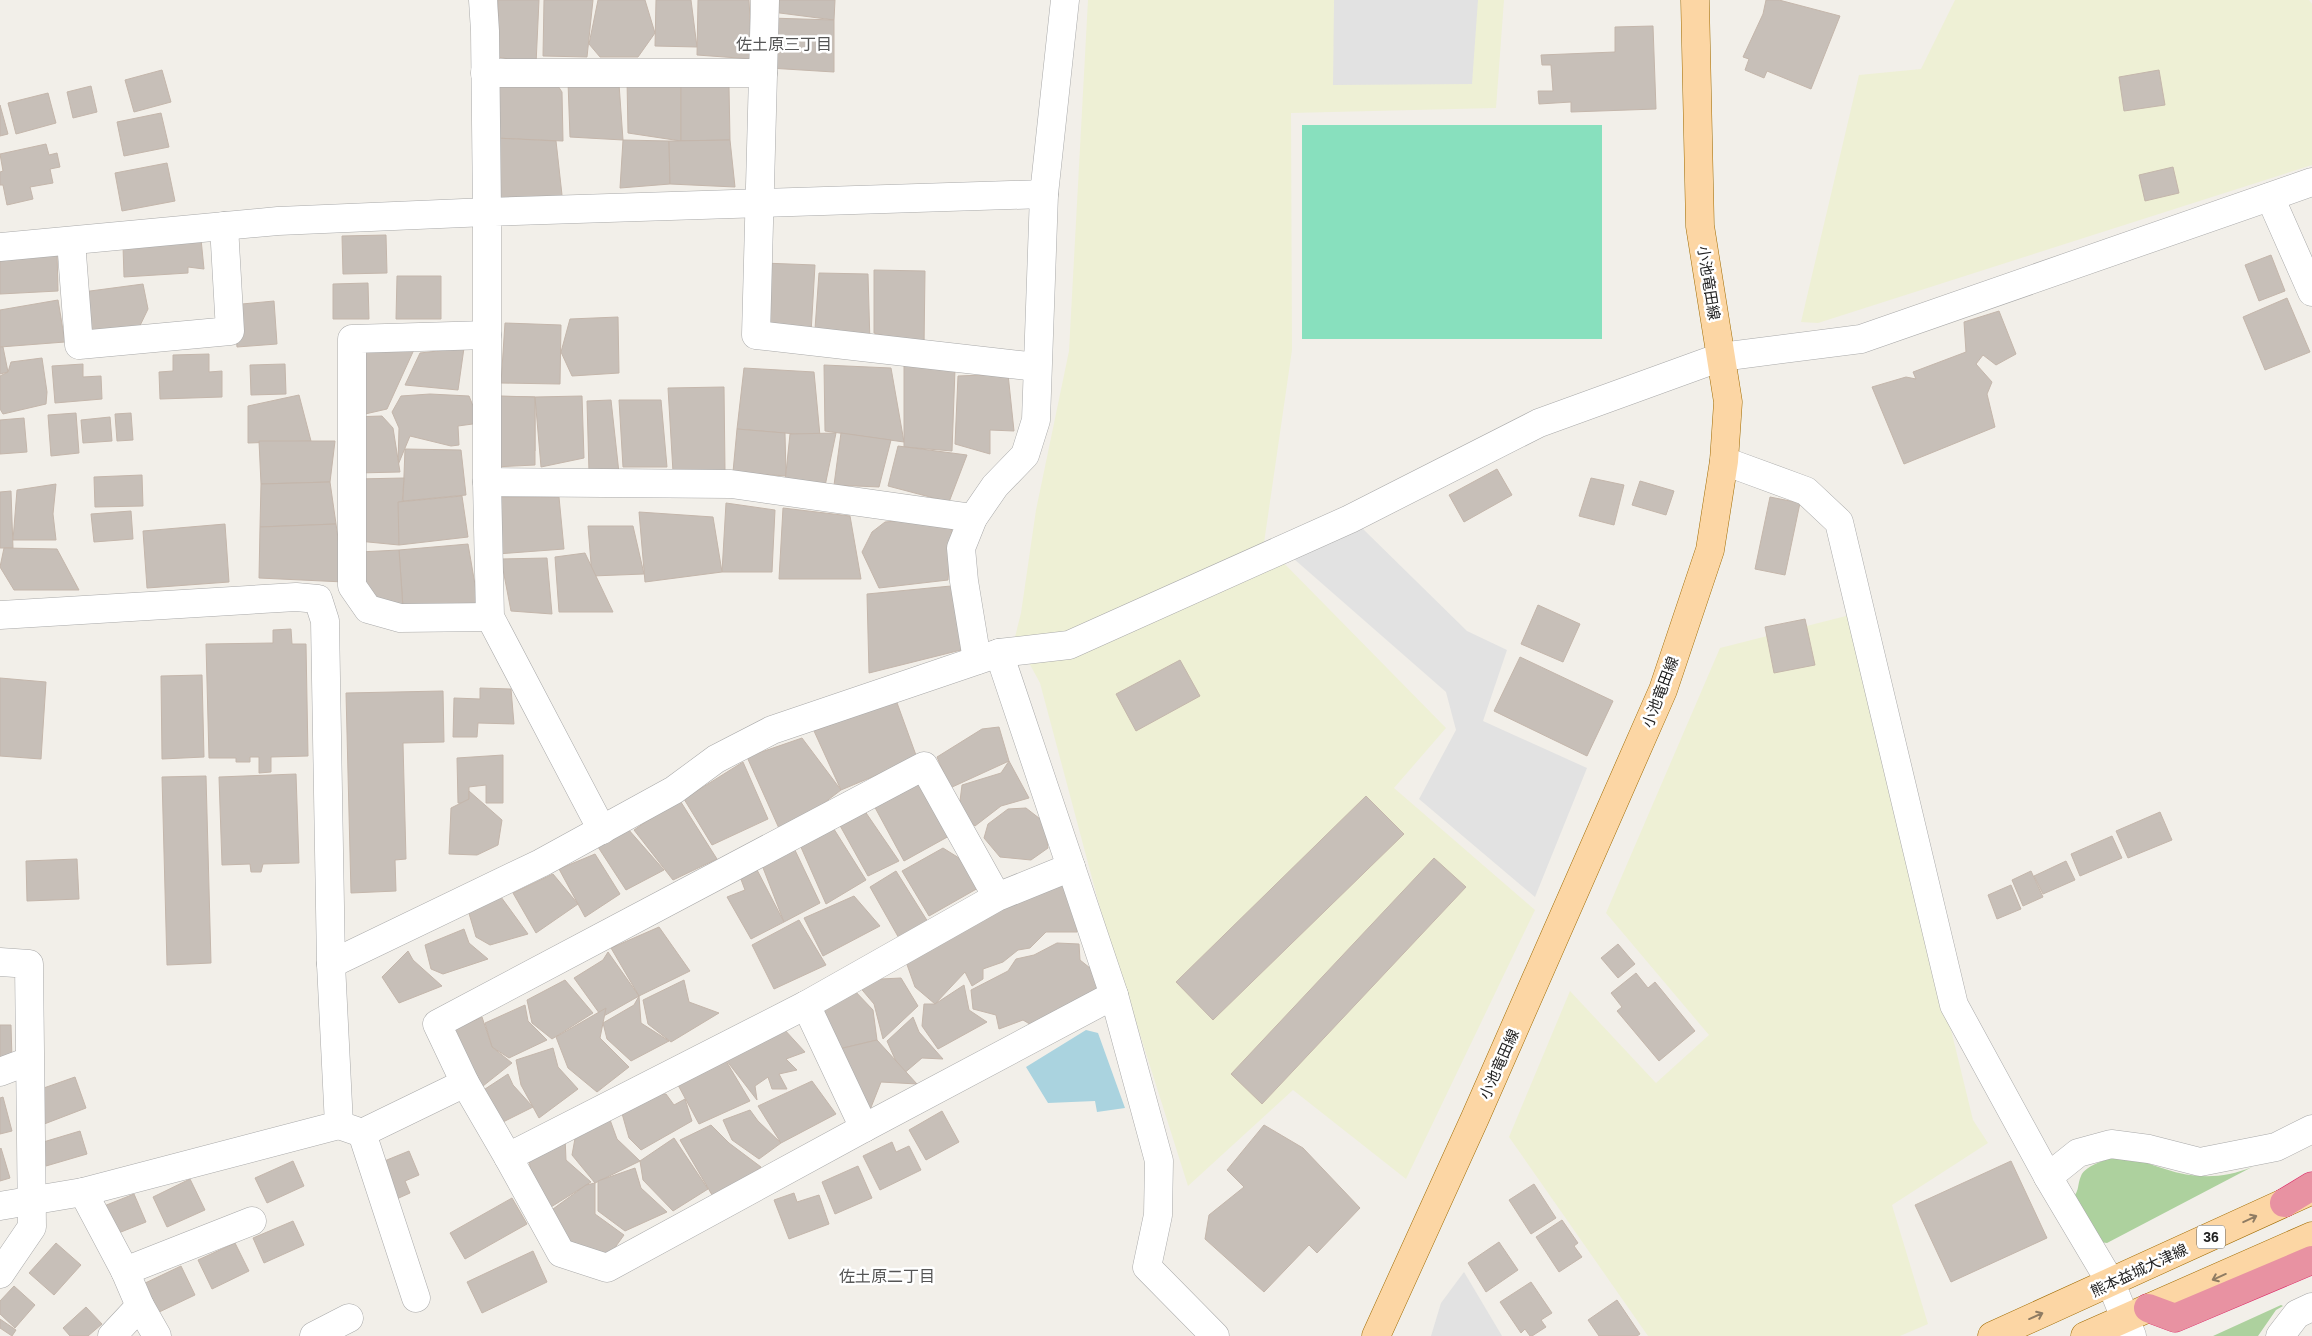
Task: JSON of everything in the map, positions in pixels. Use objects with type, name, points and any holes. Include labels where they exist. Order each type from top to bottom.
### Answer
[{"type":"highway","points":[[2284,1203],[2312,1186]]},
{"type":"highway","points":[[2135,1321],[2175,1318],[2312,1260]]},
{"type":"main road","name":"小池竜田線","points":[[1376,1336],[1475,1118],[1663,690],[1710,550],[1724,461],[1728,402],[1700,226],[1695,0]]},
{"type":"main road","name":"熊本益城大津線","points":[[1992,1336],[2312,1191]]},
{"type":"main road","points":[[2085,1336],[2135,1321],[2312,1236]]},
{"type":"street","points":[[482,0],[487,212],[487,482],[490,617],[602,830]]},
{"type":"street","points":[[765,0],[758,203],[756,335],[1037,367]]},
{"type":"street","points":[[1065,0],[1044,194],[1036,420],[1025,455],[994,486],[973,518],[961,548],[964,581],[988,657],[1071,867],[1114,995],[1159,1161],[1158,1215],[1148,1267],[1214,1336]]},
{"type":"street","points":[[485,72],[762,73]]},
{"type":"street","points":[[331,964],[541,863],[674,790],[716,759],[772,730],[988,657],[1069,645],[1350,519],[1539,424],[1721,357],[1861,339],[2312,182]]},
{"type":"street","points":[[0,247],[278,221],[487,212],[1044,194]]},
{"type":"street","points":[[2270,197],[2312,292]]},
{"type":"street","points":[[71,241],[79,346],[230,331],[224,226]]},
{"type":"street","points":[[487,335],[352,339],[352,586],[368,609],[400,618],[490,617]]},
{"type":"street","points":[[1724,461],[1806,491],[1839,522],[1954,1005],[2048,1177],[2135,1321]]},
{"type":"street","points":[[487,482],[731,484],[973,518]]},
{"type":"street","points":[[0,615],[296,597],[318,599],[324,621],[331,964],[350,1129],[416,1298]]},
{"type":"street","points":[[997,897],[924,766],[436,1024],[465,1083],[561,1253],[607,1268],[1114,995]]},
{"type":"street","points":[[508,1157],[806,1005],[997,897],[1071,867]]},
{"type":"street","points":[[0,962],[28,964],[32,1227],[0,1274]]},
{"type":"street","points":[[806,1005],[864,1128]]},
{"type":"street","points":[[0,1072],[29,1061]]},
{"type":"street","points":[[0,1206],[83,1192],[350,1129],[465,1083]]},
{"type":"street","points":[[2048,1177],[2078,1152],[2111,1144],[2149,1149],[2200,1162],[2276,1147],[2312,1129]]},
{"type":"street","points":[[83,1192],[125,1271],[140,1306],[156,1336]]},
{"type":"street","points":[[125,1271],[252,1220]]},
{"type":"street","points":[[112,1336],[140,1306]]},
{"type":"street","points":[[2280,1336],[2297,1314],[2312,1307]]},
{"type":"street","points":[[314,1336],[349,1318]]},
{"type":"green space","points":[[1088,0],[1504,0],[1496,108],[1291,113],[1292,350],[1264,543],[1446,728],[1394,788],[1535,910],[1406,1179],[1293,1090],[1188,1186],[1100,908],[1040,683],[1015,637],[1021,613],[1036,510],[1069,351]]},
{"type":"green space","points":[[1955,0],[2309,0],[2312,4],[2312,165],[1818,323],[1801,322],[1859,75],[1921,69]]},
{"type":"green space","points":[[1302,125],[1602,125],[1602,339],[1302,339]]},
{"type":"green space","points":[[1850,615],[1973,1120],[1988,1143],[1892,1205],[1928,1324],[1900,1336],[1648,1336],[1509,1137],[1570,991],[1656,1083],[1709,1035],[1606,913],[1720,648]]},
{"type":"green space","points":[[2121,1155],[2187,1175],[2220,1176],[2252,1167],[2107,1243],[2100,1242],[2073,1198],[2077,1192],[2083,1172],[2099,1162]]},
{"type":"green space","points":[[2281,1305],[2283,1306],[2276,1310],[2258,1336],[2213,1336]]},
{"type":"shaded area","points":[[1334,0],[1478,0],[1472,84],[1333,85]]},
{"type":"shaded area","points":[[1362,528],[1467,631],[1507,650],[1483,721],[1587,768],[1535,897],[1419,799],[1456,730],[1446,692],[1294,559]]},
{"type":"shaded area","points":[[1464,1272],[1502,1336],[1431,1336],[1441,1303]]},
{"type":"water","points":[[1086,1030],[1098,1033],[1125,1108],[1097,1112],[1095,1101],[1048,1103],[1026,1067]]},
{"type":"building","points":[[498,0],[539,0],[536,64],[498,57]]},
{"type":"building","points":[[544,0],[593,0],[587,57],[543,56]]},
{"type":"building","points":[[598,0],[645,0],[655,33],[638,57],[600,57],[589,44]]},
{"type":"building","points":[[656,0],[691,0],[697,47],[655,46]]},
{"type":"building","points":[[698,0],[749,0],[752,59],[697,55]]},
{"type":"building","points":[[773,0],[835,0],[834,20],[772,12]]},
{"type":"building","points":[[1766,0],[1779,0],[1840,16],[1811,89],[1767,71],[1764,78],[1745,70],[1749,59],[1743,57],[1763,14]]},
{"type":"building","points":[[770,18],[834,20],[834,72],[769,68]]},
{"type":"building","points":[[1653,26],[1656,109],[1571,112],[1571,102],[1539,104],[1538,91],[1553,91],[1551,65],[1542,65],[1541,55],[1615,52],[1615,27]]},
{"type":"building","points":[[162,70],[171,102],[134,112],[125,80]]},
{"type":"building","points":[[2159,70],[2165,105],[2124,111],[2119,77]]},
{"type":"building","points":[[627,80],[681,83],[681,141],[628,133]]},
{"type":"building","points":[[568,82],[619,84],[623,140],[570,137]]},
{"type":"building","points":[[556,83],[562,92],[563,141],[495,138],[493,84]]},
{"type":"building","points":[[681,83],[722,84],[729,87],[730,140],[681,141]]},
{"type":"building","points":[[91,86],[97,112],[73,118],[67,92]]},
{"type":"building","points":[[48,93],[56,123],[16,134],[8,103]]},
{"type":"building","points":[[0,105],[8,134],[0,136]]},
{"type":"building","points":[[161,113],[169,147],[124,156],[117,122]]},
{"type":"building","points":[[495,138],[556,141],[562,195],[500,212]]},
{"type":"building","points":[[623,140],[669,141],[670,184],[620,188]]},
{"type":"building","points":[[730,140],[735,187],[670,184],[669,141]]},
{"type":"building","points":[[46,144],[49,155],[57,153],[60,167],[50,169],[53,183],[30,187],[33,199],[7,205],[3,185],[0,185],[0,172],[3,171],[0,154]]},
{"type":"building","points":[[167,163],[175,201],[122,211],[115,173]]},
{"type":"building","points":[[2173,167],[2179,193],[2145,201],[2139,175]]},
{"type":"building","points":[[386,235],[387,273],[343,274],[342,236]]},
{"type":"building","points":[[201,239],[204,269],[188,267],[188,273],[124,277],[123,246]]},
{"type":"building","points":[[57,251],[58,291],[0,294],[0,260]]},
{"type":"building","points":[[2271,255],[2285,291],[2259,301],[2245,265]]},
{"type":"building","points":[[763,263],[815,265],[811,333],[763,322]]},
{"type":"building","points":[[874,270],[925,271],[924,347],[874,333]]},
{"type":"building","points":[[819,273],[868,274],[870,343],[815,329]]},
{"type":"building","points":[[397,276],[441,276],[441,319],[396,319]]},
{"type":"building","points":[[368,283],[369,319],[333,319],[333,284]]},
{"type":"building","points":[[143,284],[148,309],[135,336],[78,336],[75,293]]},
{"type":"building","points":[[2287,298],[2310,352],[2265,370],[2243,317]]},
{"type":"building","points":[[58,300],[65,342],[0,347],[0,310]]},
{"type":"building","points":[[274,301],[277,344],[237,347],[235,325],[242,304]]},
{"type":"building","points":[[1999,311],[2016,354],[1996,365],[1983,355],[1976,364],[1992,382],[1987,394],[1995,427],[1904,464],[1872,387],[1906,377],[1916,379],[1913,372],[1966,352],[1964,322]]},
{"type":"building","points":[[618,317],[619,373],[572,376],[561,352],[570,319]]},
{"type":"building","points":[[505,323],[561,325],[560,384],[501,383]]},
{"type":"building","points":[[417,343],[387,409],[352,417],[357,344]]},
{"type":"building","points":[[0,347],[3,347],[8,372],[0,374]]},
{"type":"building","points":[[464,348],[458,390],[405,385],[420,353]]},
{"type":"building","points":[[209,354],[209,372],[222,371],[222,397],[160,399],[159,372],[173,371],[173,355]]},
{"type":"building","points":[[42,358],[47,392],[46,404],[3,414],[0,409],[0,376],[8,372],[11,362]]},
{"type":"building","points":[[83,364],[83,377],[101,376],[102,399],[55,403],[52,366]]},
{"type":"building","points":[[285,364],[286,394],[251,395],[250,365]]},
{"type":"building","points":[[824,365],[891,368],[904,442],[825,431]]},
{"type":"building","points":[[904,365],[955,369],[952,451],[904,447]]},
{"type":"building","points":[[744,368],[814,372],[820,436],[737,429]]},
{"type":"building","points":[[1008,374],[1014,431],[990,430],[990,454],[955,444],[958,376]]},
{"type":"building","points":[[724,387],[725,471],[673,472],[668,388]]},
{"type":"building","points":[[430,394],[469,396],[480,423],[458,426],[459,445],[451,446],[410,436],[398,465],[399,428],[392,412],[401,396]]},
{"type":"building","points":[[299,395],[311,441],[248,443],[248,406]]},
{"type":"building","points":[[487,396],[535,397],[535,451],[494,467]]},
{"type":"building","points":[[498,396],[535,397],[535,465],[494,467]]},
{"type":"building","points":[[582,396],[584,458],[541,467],[535,397]]},
{"type":"building","points":[[611,400],[619,473],[589,472],[587,401]]},
{"type":"building","points":[[619,400],[661,400],[667,467],[623,467]]},
{"type":"building","points":[[76,413],[79,453],[51,456],[48,415]]},
{"type":"building","points":[[131,413],[133,440],[117,441],[115,414]]},
{"type":"building","points":[[382,416],[393,428],[400,472],[357,473],[352,417]]},
{"type":"building","points":[[110,417],[112,441],[83,443],[81,420]]},
{"type":"building","points":[[24,418],[27,452],[0,454],[0,420]]},
{"type":"building","points":[[737,429],[785,433],[786,476],[733,472]]},
{"type":"building","points":[[836,433],[825,486],[785,482],[790,434]]},
{"type":"building","points":[[841,433],[891,440],[879,487],[834,485]]},
{"type":"building","points":[[259,441],[335,441],[330,482],[261,484]]},
{"type":"building","points":[[898,446],[967,455],[949,502],[888,486]]},
{"type":"building","points":[[405,449],[461,450],[466,495],[403,501]]},
{"type":"building","points":[[1497,469],[1512,495],[1464,522],[1449,495]]},
{"type":"building","points":[[142,475],[143,506],[95,507],[94,477]]},
{"type":"building","points":[[404,478],[399,545],[358,541],[357,479]]},
{"type":"building","points":[[1591,478],[1624,485],[1614,525],[1579,516]]},
{"type":"building","points":[[1640,481],[1674,491],[1666,515],[1632,505]]},
{"type":"building","points":[[330,482],[336,524],[260,527],[261,484]]},
{"type":"building","points":[[56,484],[53,514],[56,540],[13,540],[17,490]]},
{"type":"building","points":[[11,491],[13,548],[0,548],[0,492]]},
{"type":"building","points":[[462,496],[468,537],[399,545],[398,502]]},
{"type":"building","points":[[499,497],[559,497],[564,549],[497,554]]},
{"type":"building","points":[[1770,497],[1800,503],[1785,575],[1755,569]]},
{"type":"building","points":[[726,503],[775,510],[772,572],[722,572]]},
{"type":"building","points":[[783,508],[850,516],[861,579],[779,579]]},
{"type":"building","points":[[131,511],[133,539],[94,542],[91,514]]},
{"type":"building","points":[[639,512],[713,517],[722,572],[645,582]]},
{"type":"building","points":[[908,520],[952,529],[948,580],[879,588],[862,552],[872,532],[885,522]]},
{"type":"building","points":[[225,524],[229,582],[147,588],[143,531]]},
{"type":"building","points":[[336,524],[344,582],[259,578],[260,527]]},
{"type":"building","points":[[588,526],[633,526],[644,574],[592,576]]},
{"type":"building","points":[[468,544],[479,608],[403,608],[399,550]]},
{"type":"building","points":[[4,548],[57,549],[79,590],[14,590],[0,567]]},
{"type":"building","points":[[399,550],[403,608],[366,606],[359,552]]},
{"type":"building","points":[[585,553],[613,612],[559,612],[555,557]]},
{"type":"building","points":[[547,558],[552,614],[511,611],[501,559]]},
{"type":"building","points":[[951,586],[969,648],[869,673],[867,594]]},
{"type":"building","points":[[1538,605],[1580,624],[1563,662],[1521,644]]},
{"type":"building","points":[[1805,619],[1815,665],[1774,673],[1765,627]]},
{"type":"building","points":[[291,629],[292,644],[306,644],[308,756],[271,757],[271,772],[259,773],[259,757],[250,757],[250,762],[236,762],[236,758],[209,758],[206,644],[273,643],[273,630]]},
{"type":"building","points":[[1520,657],[1613,701],[1587,756],[1494,711]]},
{"type":"building","points":[[1180,660],[1200,696],[1136,731],[1116,694]]},
{"type":"building","points":[[202,675],[204,757],[162,759],[161,676]]},
{"type":"building","points":[[0,678],[46,682],[41,759],[0,756]]},
{"type":"building","points":[[480,688],[511,689],[514,724],[478,723],[477,737],[453,737],[454,698],[480,699]]},
{"type":"building","points":[[443,691],[444,742],[403,743],[406,859],[395,860],[396,891],[351,893],[346,693]]},
{"type":"building","points":[[896,700],[917,758],[841,790],[814,731]]},
{"type":"building","points":[[999,727],[1009,761],[950,788],[937,757],[982,729]]},
{"type":"building","points":[[802,738],[841,790],[782,835],[747,757]]},
{"type":"building","points":[[503,755],[503,803],[486,803],[486,785],[469,787],[469,804],[458,803],[457,758]]},
{"type":"building","points":[[1009,761],[1029,798],[1001,806],[975,826],[959,809],[962,785],[1001,773]]},
{"type":"building","points":[[743,762],[768,819],[712,845],[684,799]]},
{"type":"building","points":[[296,774],[299,863],[263,864],[261,872],[251,872],[250,864],[222,865],[219,777]]},
{"type":"building","points":[[206,776],[211,963],[167,965],[162,777]]},
{"type":"building","points":[[917,779],[951,835],[904,861],[872,802]]},
{"type":"building","points":[[469,791],[502,820],[498,845],[477,855],[449,854],[451,808],[469,799]]},
{"type":"building","points":[[1366,796],[1404,834],[1213,1020],[1176,982]]},
{"type":"building","points":[[679,799],[717,859],[673,880],[634,830]]},
{"type":"building","points":[[862,807],[899,861],[868,876],[838,822]]},
{"type":"building","points":[[1026,808],[1044,822],[1048,848],[1031,860],[1000,857],[984,838],[988,824],[1008,809]]},
{"type":"building","points":[[2160,812],[2172,840],[2128,858],[2116,831]]},
{"type":"building","points":[[832,826],[866,880],[826,904],[800,845]]},
{"type":"building","points":[[628,829],[664,870],[626,890],[598,847]]},
{"type":"building","points":[[2112,836],[2122,858],[2080,876],[2071,854]]},
{"type":"building","points":[[793,846],[820,903],[784,922],[760,860]]},
{"type":"building","points":[[943,848],[959,858],[980,887],[929,916],[902,871]]},
{"type":"building","points":[[595,854],[620,894],[585,917],[559,869]]},
{"type":"building","points":[[1434,858],[1466,887],[1262,1104],[1231,1074]]},
{"type":"building","points":[[77,859],[79,899],[27,901],[26,861]]},
{"type":"building","points":[[2066,861],[2075,880],[2043,894],[2034,876]]},
{"type":"building","points":[[755,866],[784,922],[751,939],[727,897],[745,890],[739,874]]},
{"type":"building","points":[[896,871],[928,922],[900,940],[870,887]]},
{"type":"building","points":[[2031,871],[2043,897],[2023,906],[2012,880]]},
{"type":"building","points":[[553,874],[578,904],[536,933],[513,893]]},
{"type":"building","points":[[1061,876],[1077,913],[1077,932],[1046,932],[1030,948],[1018,950],[1003,962],[983,969],[983,979],[972,986],[965,972],[935,1004],[915,987],[905,959]]},
{"type":"building","points":[[2011,885],[2021,909],[1997,919],[1988,895]]},
{"type":"building","points":[[854,896],[880,926],[823,956],[804,918]]},
{"type":"building","points":[[501,897],[528,934],[490,945],[476,937],[468,910]]},
{"type":"building","points":[[799,920],[826,965],[774,989],[752,945]]},
{"type":"building","points":[[659,927],[690,971],[639,996],[611,948]]},
{"type":"building","points":[[464,929],[469,943],[488,959],[443,974],[431,969],[425,945]]},
{"type":"building","points":[[1057,943],[1079,944],[1080,960],[1100,976],[1097,994],[1033,1026],[1023,1020],[999,1029],[996,1015],[973,1009],[971,990],[1008,971],[1016,959],[1034,955]]},
{"type":"building","points":[[1618,944],[1635,964],[1618,978],[1601,958]]},
{"type":"building","points":[[408,951],[413,960],[442,986],[399,1003],[382,977]]},
{"type":"building","points":[[608,952],[639,996],[602,1017],[574,978],[603,960]]},
{"type":"building","points":[[1636,973],[1648,988],[1655,982],[1695,1031],[1659,1061],[1617,1011],[1622,1007],[1611,993]]},
{"type":"building","points":[[901,978],[918,1006],[883,1039],[874,1004],[858,985],[881,979]]},
{"type":"building","points":[[565,980],[593,1013],[552,1039],[532,1023],[527,1000]]},
{"type":"building","points":[[684,980],[689,1002],[719,1013],[671,1042],[648,1024],[643,1000]]},
{"type":"building","points":[[964,985],[969,1010],[987,1022],[938,1049],[922,1026],[924,1004],[935,1004]]},
{"type":"building","points":[[853,989],[873,1010],[877,1040],[839,1049],[819,1008]]},
{"type":"building","points":[[639,996],[641,1023],[669,1041],[631,1061],[607,1039],[603,1023],[634,1005]]},
{"type":"building","points":[[525,1005],[528,1021],[547,1040],[509,1058],[492,1047],[485,1023]]},
{"type":"building","points":[[606,1008],[600,1038],[629,1067],[597,1092],[568,1068],[556,1037]]},
{"type":"building","points":[[482,1017],[492,1047],[512,1063],[483,1086],[457,1065],[452,1031]]},
{"type":"building","points":[[913,1017],[919,1032],[943,1059],[922,1058],[902,1075],[887,1041]]},
{"type":"building","points":[[0,1025],[11,1025],[12,1060],[0,1061]]},
{"type":"building","points":[[783,1028],[805,1052],[786,1059],[797,1070],[779,1074],[787,1089],[772,1089],[768,1077],[755,1086],[757,1100],[723,1056]]},
{"type":"building","points":[[877,1040],[917,1084],[881,1082],[868,1115],[839,1049]]},
{"type":"building","points":[[553,1048],[558,1067],[578,1089],[539,1118],[521,1085],[516,1060]]},
{"type":"building","points":[[723,1056],[750,1101],[699,1124],[678,1085]]},
{"type":"building","points":[[508,1074],[513,1085],[533,1107],[503,1122],[482,1091]]},
{"type":"building","points":[[75,1077],[86,1108],[39,1126],[38,1090]]},
{"type":"building","points":[[812,1081],[836,1114],[781,1143],[758,1106]]},
{"type":"building","points":[[651,1094],[666,1094],[674,1105],[685,1099],[692,1121],[641,1150],[629,1138],[621,1110]]},
{"type":"building","points":[[3,1097],[12,1131],[0,1134],[0,1098]]},
{"type":"building","points":[[750,1110],[758,1121],[781,1143],[759,1159],[732,1140],[723,1120]]},
{"type":"building","points":[[942,1111],[959,1142],[926,1160],[909,1130]]},
{"type":"building","points":[[609,1117],[617,1139],[640,1161],[595,1183],[572,1155],[576,1133]]},
{"type":"building","points":[[711,1125],[729,1143],[761,1167],[715,1200],[680,1140]]},
{"type":"building","points":[[1264,1125],[1303,1148],[1360,1208],[1317,1253],[1309,1245],[1264,1292],[1205,1239],[1209,1215],[1244,1187],[1227,1170]]},
{"type":"building","points":[[80,1131],[87,1154],[46,1166],[40,1143]]},
{"type":"building","points":[[565,1137],[566,1160],[591,1182],[551,1207],[532,1184],[529,1158]]},
{"type":"building","points":[[674,1138],[708,1189],[673,1211],[643,1180],[640,1161]]},
{"type":"building","points":[[892,1142],[896,1152],[909,1146],[921,1170],[880,1190],[863,1156]]},
{"type":"building","points":[[0,1149],[10,1178],[0,1181]]},
{"type":"building","points":[[409,1151],[419,1175],[405,1181],[410,1193],[392,1201],[377,1164]]},
{"type":"building","points":[[293,1161],[304,1186],[267,1203],[255,1178]]},
{"type":"building","points":[[2011,1161],[2047,1238],[1951,1282],[1915,1205]]},
{"type":"building","points":[[858,1166],[872,1198],[835,1214],[822,1182]]},
{"type":"building","points":[[635,1168],[641,1188],[667,1212],[625,1231],[598,1211],[598,1181]]},
{"type":"building","points":[[190,1179],[205,1210],[167,1227],[153,1197]]},
{"type":"building","points":[[595,1183],[595,1214],[624,1235],[606,1260],[565,1244],[542,1217],[586,1185]]},
{"type":"building","points":[[1534,1184],[1556,1218],[1531,1234],[1509,1200]]},
{"type":"building","points":[[794,1193],[797,1202],[819,1195],[829,1224],[789,1239],[774,1200]]},
{"type":"building","points":[[134,1194],[146,1222],[116,1234],[104,1206]]},
{"type":"building","points":[[512,1198],[527,1224],[465,1259],[450,1233]]},
{"type":"building","points":[[1562,1220],[1578,1243],[1574,1246],[1582,1257],[1559,1272],[1536,1237]]},
{"type":"building","points":[[293,1221],[304,1245],[264,1263],[253,1238]]},
{"type":"building","points":[[1499,1242],[1518,1270],[1486,1292],[1468,1263]]},
{"type":"building","points":[[56,1243],[81,1265],[54,1295],[29,1273]]},
{"type":"building","points":[[235,1243],[249,1271],[212,1289],[198,1260]]},
{"type":"building","points":[[533,1251],[547,1282],[482,1313],[467,1282]]},
{"type":"building","points":[[181,1266],[195,1295],[155,1314],[141,1285]]},
{"type":"building","points":[[1531,1282],[1552,1313],[1541,1320],[1546,1327],[1530,1336],[1525,1329],[1521,1333],[1500,1302]]},
{"type":"building","points":[[14,1286],[35,1305],[15,1328],[0,1314],[0,1301]]},
{"type":"building","points":[[1617,1300],[1640,1334],[1637,1336],[1599,1336],[1588,1320]]},
{"type":"building","points":[[86,1307],[102,1324],[88,1336],[70,1336],[63,1328]]},
{"type":"building","points":[[0,1319],[16,1330],[12,1336],[0,1328]]},
{"type":"district","name":"佐土原三丁目","points":[[784,44]]},
{"type":"district","name":"佐土原二丁目","points":[[887,1276]]}]
